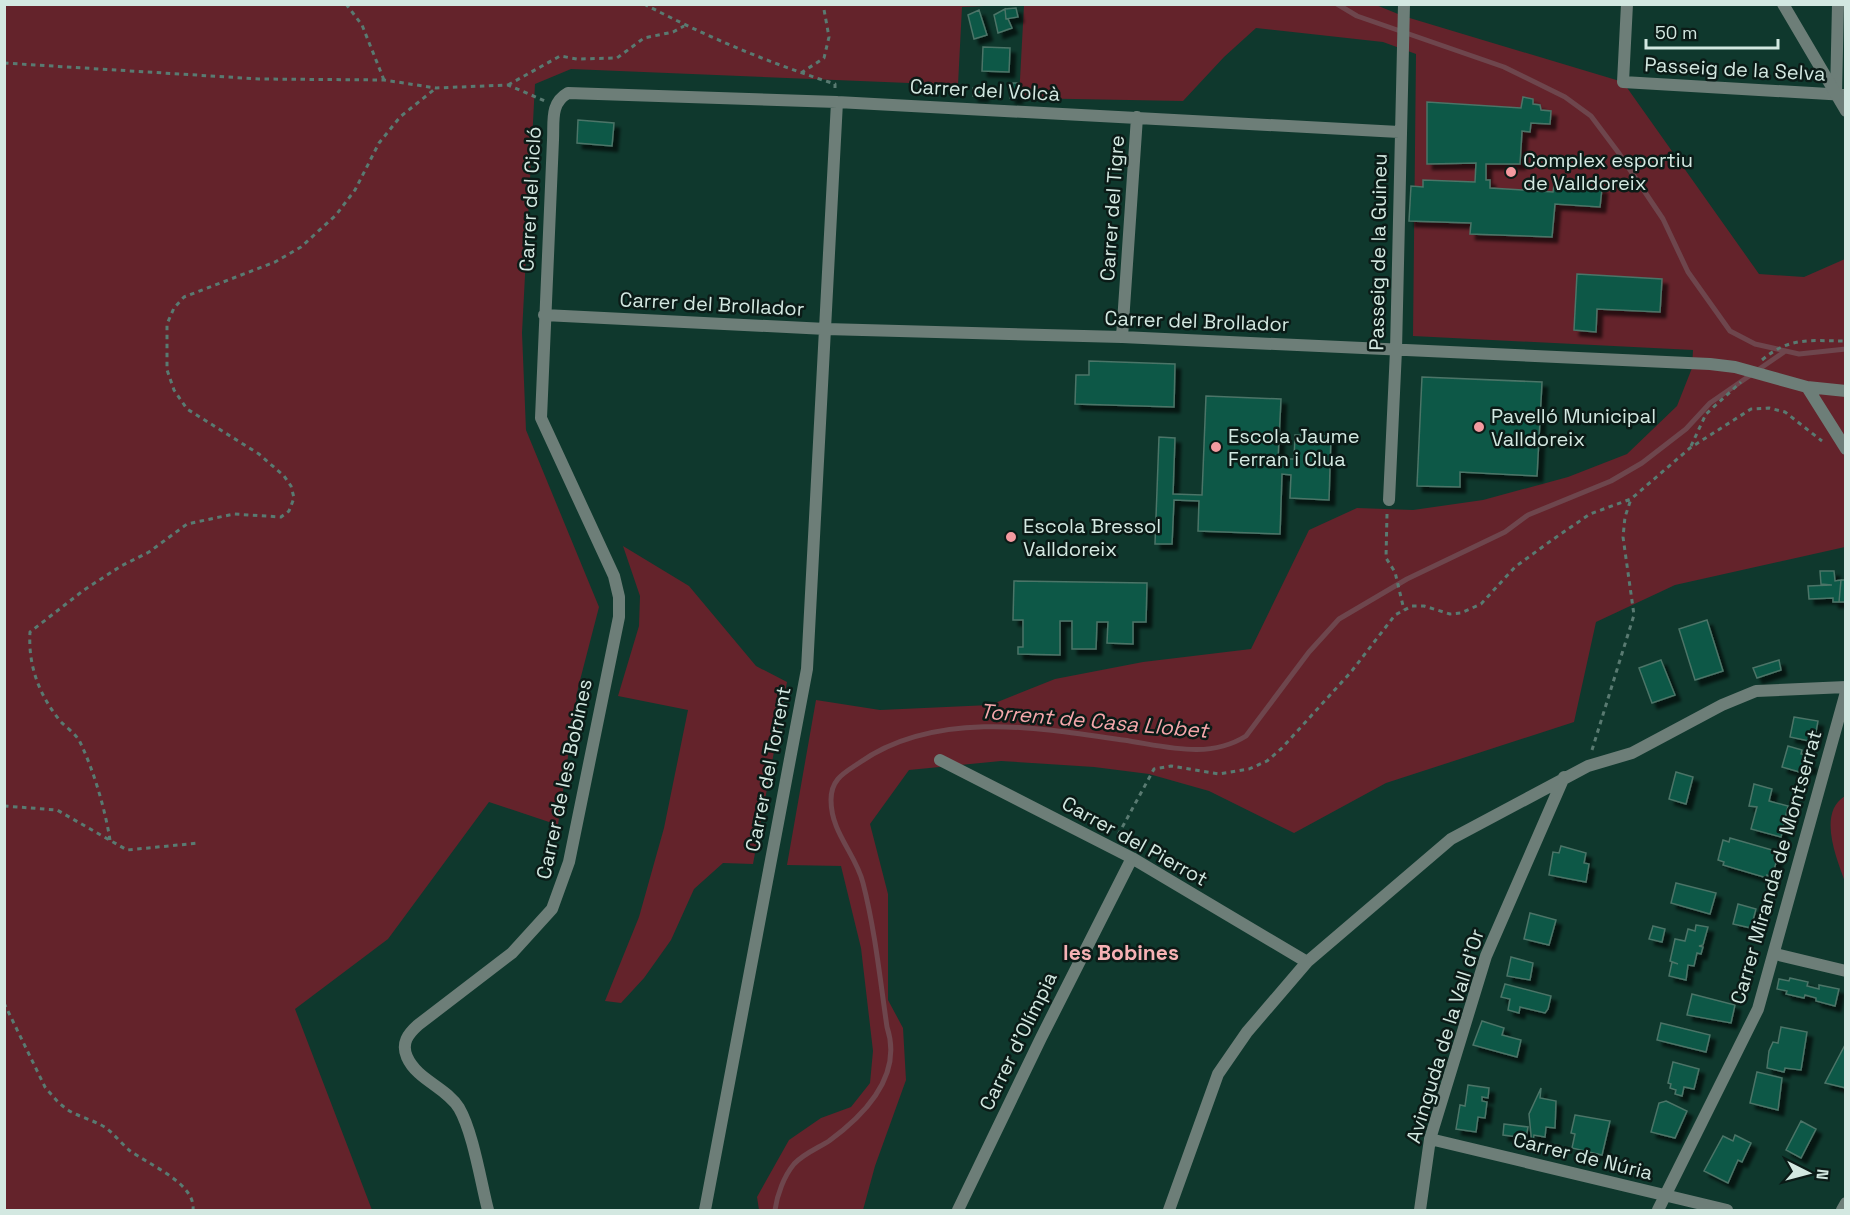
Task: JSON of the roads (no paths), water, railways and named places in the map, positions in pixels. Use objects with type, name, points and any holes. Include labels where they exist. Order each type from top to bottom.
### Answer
[{"type":"street","name":"Passeig de la Guineu","points":[[1389,500],[1396,350],[1399,132],[1404,4]]},
{"type":"street","name":"Passeig de la Selva","points":[[1627,4],[1623,82],[1841,95]]},
{"type":"street","points":[[1783,4],[1841,95]]},
{"type":"street","points":[[1838,4],[1841,95],[1845,111]]},
{"type":"street","name":"Carrer del Volcà","points":[[568,93],[837,102],[1399,132]]},
{"type":"street","name":"Carrer del Cicló","points":[[544,315],[555,104],[568,93]]},
{"type":"street","name":"Carrer del Torrent","points":[[705,1210],[807,669],[837,102]]},
{"type":"street","name":"Carrer del Tigre","points":[[1122,337],[1137,117]]},
{"type":"street","name":"Carrer del Brollador","points":[[544,315],[826,330],[1122,337],[1710,364],[1735,367],[1807,387],[1845,391]]},
{"type":"street","name":"Carrer de les Bobines","points":[[488,1210],[460,1109],[446,1092],[416,1071],[407,1058],[405,1048],[407,1036],[512,953],[552,909],[569,862],[619,617],[619,597],[614,576],[541,418],[544,315]]},
{"type":"street","points":[[1807,387],[1843,445]]},
{"type":"street","points":[[1169,1210],[1218,1074],[1247,1032],[1307,962],[1451,839],[1564,777],[1588,766],[1632,753],[1722,705],[1756,691],[1845,687]]},
{"type":"street","name":"Carrer Miranda de Montserrat","points":[[1658,1210],[1758,1009],[1775,954],[1845,692]]},
{"type":"street","name":"Carrer del Pierrot","points":[[940,760],[1132,858],[1307,962]]},
{"type":"street","name":"Avinguda de la Vall d'Or","points":[[1420,1210],[1430,1139],[1486,956],[1564,777]]},
{"type":"street","name":"Carrer d'Olímpia","points":[[958,1210],[1041,1038],[1132,858]]},
{"type":"street","points":[[1775,954],[1845,971]]},
{"type":"street","name":"Carrer de Núria","points":[[1430,1139],[1727,1210]]},
{"type":"street","points":[[1842,1210],[1845,1203]]},
{"type":"waterway","points":[[1337,4],[1357,16],[1504,67],[1565,97],[1591,116],[1618,152],[1663,219],[1688,272],[1730,331],[1755,344],[1799,354],[1846,349]]},
{"type":"waterway","name":"Torrent de Casa Llobet","points":[[775,1210],[777,1198],[794,1164],[829,1141],[856,1119],[878,1092],[890,1061],[891,1045],[863,883],[860,872],[839,833],[832,812],[833,787],[844,774],[888,746],[920,735],[953,729],[987,727],[1056,731],[1186,749],[1217,748],[1232,743],[1246,736],[1309,652],[1339,619],[1407,579],[1505,532],[1528,515],[1611,481],[1642,463],[1686,429],[1710,403],[1784,352]]},
{"type":"place","name":"Complex esportiu de Valldoreix","points":[[1511,172]]},
{"type":"place","name":"Pavelló Municipal Valldoreix","points":[[1479,427]]},
{"type":"place","name":"Escola Jaume Ferran i Clua","points":[[1216,447]]},
{"type":"place","name":"Escola Bressol Valldoreix","points":[[1011,537]]},
{"type":"district","name":"les Bobines","points":[[1121,953]]}]
